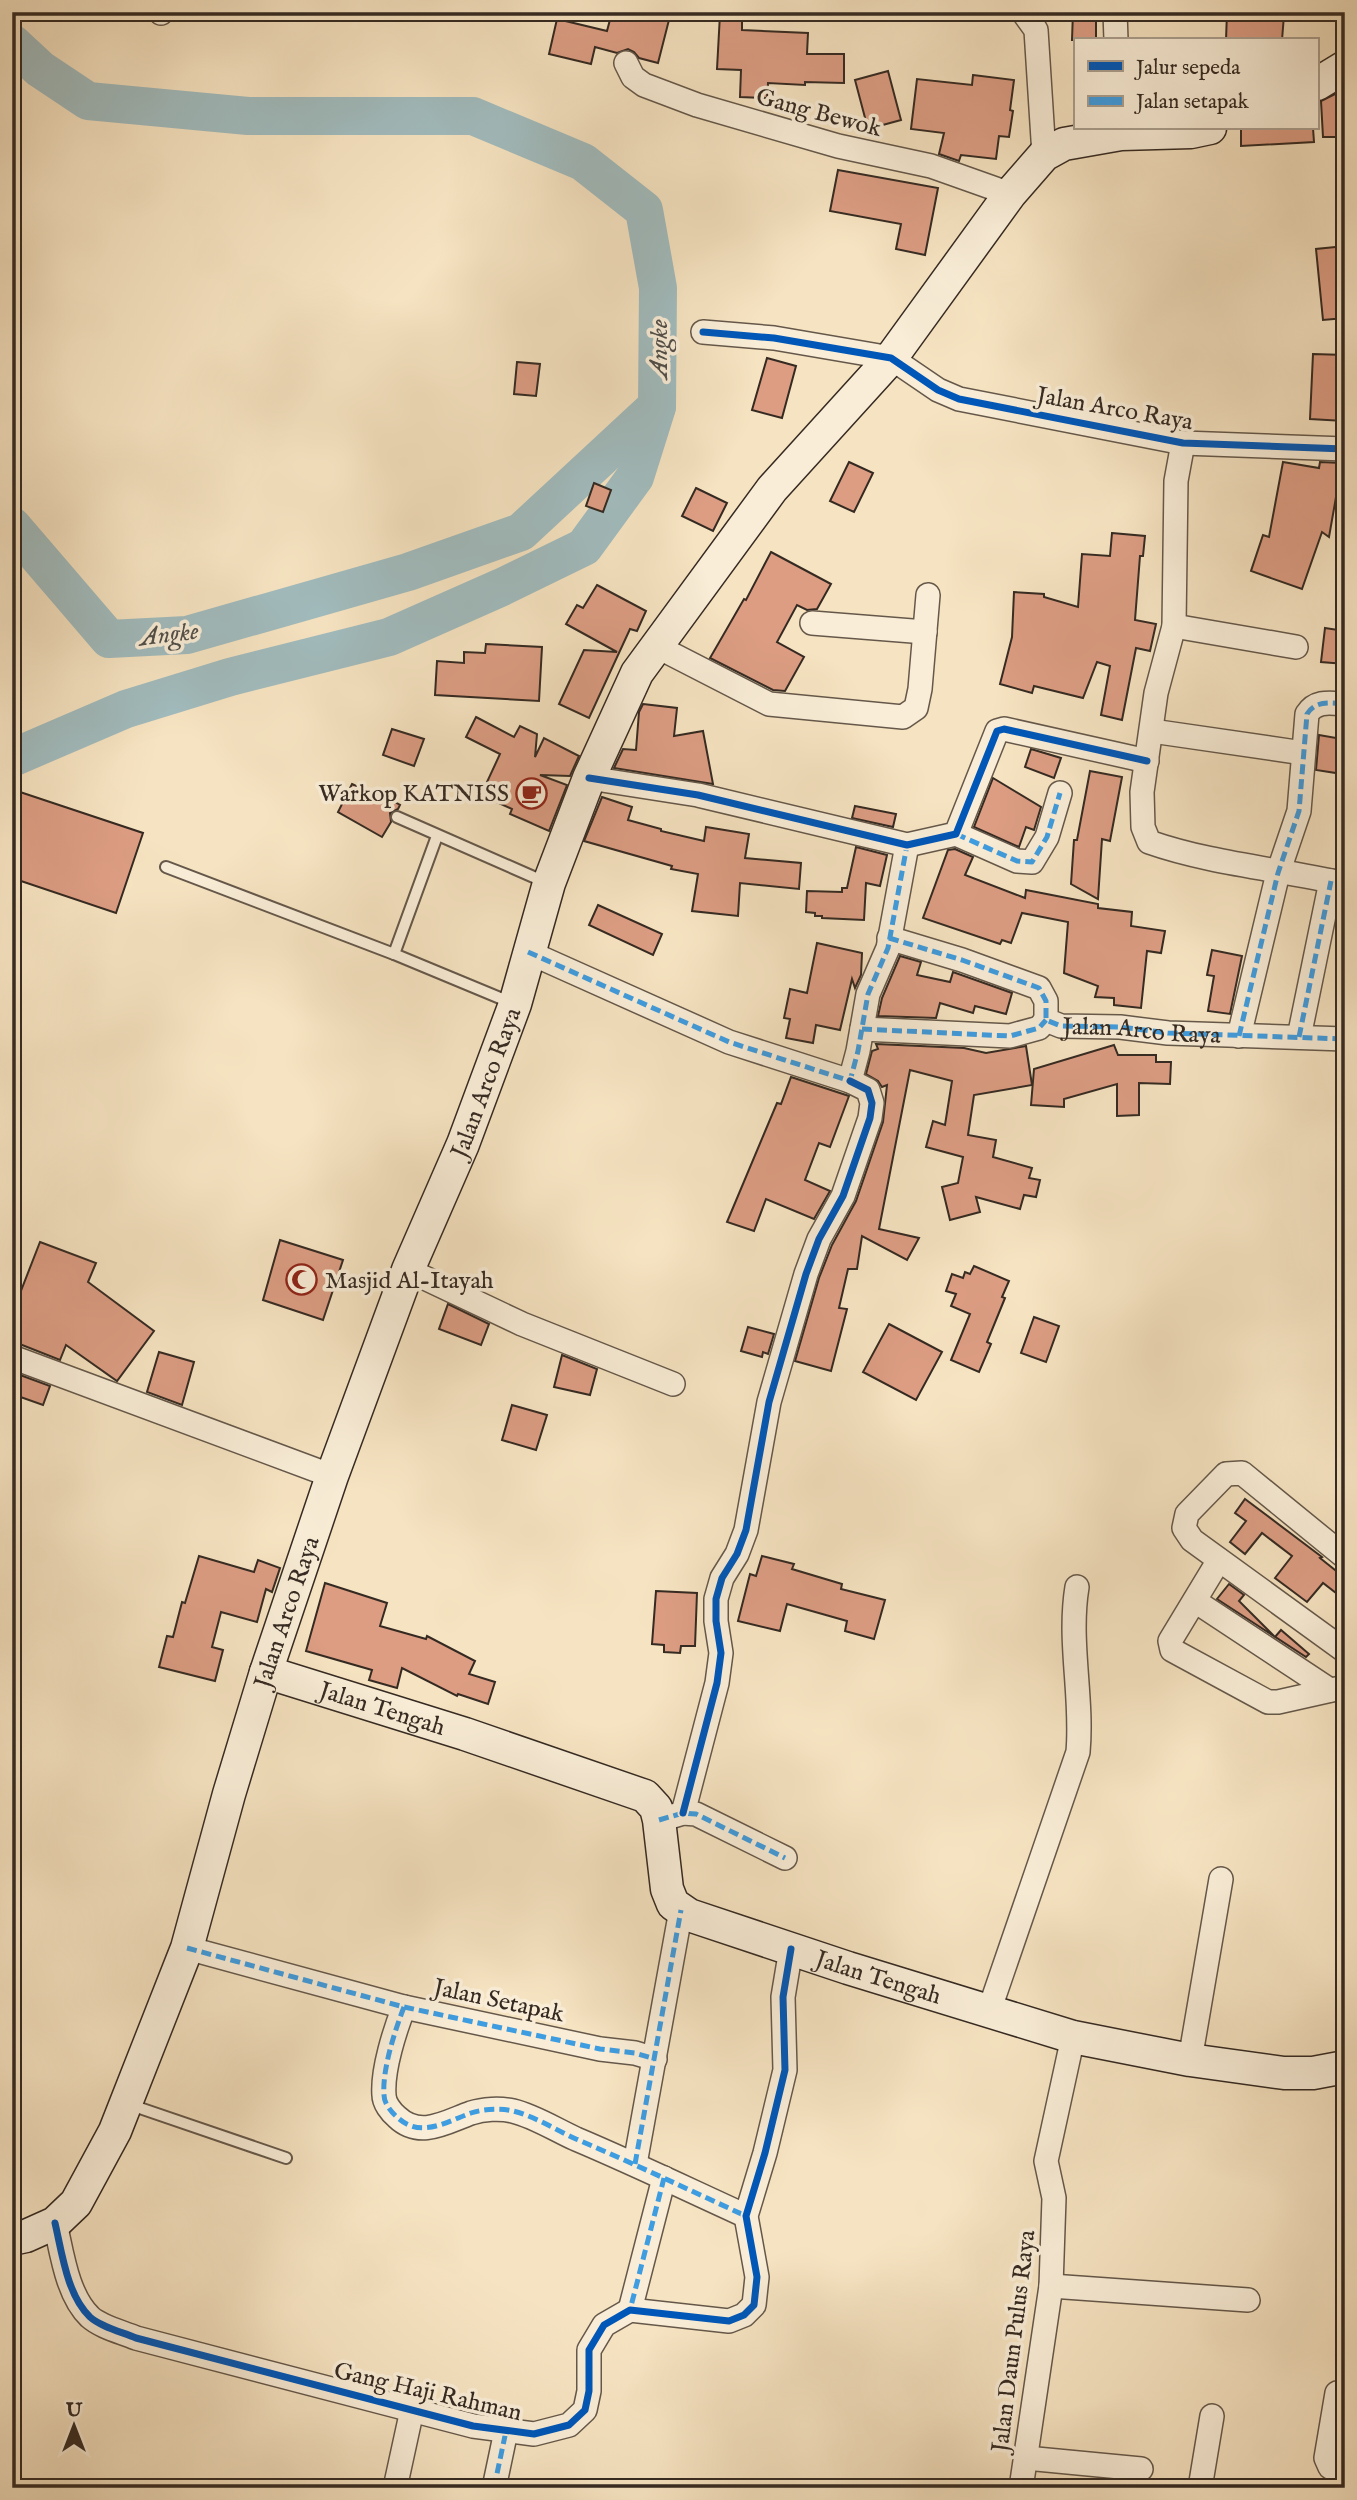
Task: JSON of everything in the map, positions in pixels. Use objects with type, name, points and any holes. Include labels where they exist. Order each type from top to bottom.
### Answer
[{"type":"main road","points":[[1318,83],[1345,67]]},
{"type":"main road","name":"Jalan Arco Raya","points":[[12,2239],[55,2223],[76,2203],[116,2131],[187,1948],[266,1672],[332,1476],[408,1270],[463,1144],[515,1004],[549,883],[589,778],[637,673],[772,489],[891,358],[1010,194],[1044,155],[1064,144],[1120,131],[1200,130]]},
{"type":"main road","name":"Jalan Tengah","points":[[266,1672],[464,1734],[645,1797],[671,1817]]},
{"type":"main road","points":[[671,1817],[667,1889],[673,1904],[681,1910]]},
{"type":"main road","name":"Jalan Tengah","points":[[681,1910],[791,1949],[1073,2037],[1190,2060],[1284,2073],[1313,2073],[1345,2067]]},
{"type":"street","points":[[1023,12],[1036,30],[1044,155]]},
{"type":"street","points":[[1115,12],[1116,38]]},
{"type":"street","name":"Gang Bewok","points":[[626,63],[633,77],[644,85],[697,106],[838,146],[931,166],[1010,194]]},
{"type":"street","points":[[703,332],[774,338],[891,358]]},
{"type":"street","name":"Jalan Arco Raya","points":[[891,358],[938,390],[959,399],[1184,443],[1345,449]]},
{"type":"street","points":[[1184,443],[1176,481],[1174,626],[1156,693],[1142,809],[1143,827],[1149,842],[1172,850],[1278,873],[1338,882],[1299,1037]]},
{"type":"street","points":[[656,646],[769,704],[903,717],[916,708],[928,595]]},
{"type":"street","points":[[812,623],[925,632]]},
{"type":"street","points":[[1174,626],[1296,647]]},
{"type":"street","points":[[1238,1035],[1278,873],[1299,811],[1305,724],[1312,707],[1322,703],[1345,704]]},
{"type":"street","points":[[956,834],[993,735],[997,731],[1004,729],[1147,761]]},
{"type":"street","points":[[1152,731],[1303,753]]},
{"type":"street","points":[[589,778],[698,795],[907,845],[956,834],[1017,861],[1032,862],[1047,837],[1060,793]]},
{"type":"street","points":[[850,1081],[871,987],[888,948],[907,845]]},
{"type":"street","name":"Jalan Arco Raya","points":[[890,938],[1039,988],[1046,1001],[1046,1020],[1062,1026],[1120,1027],[1168,1033],[1345,1039]]},
{"type":"street","points":[[528,952],[729,1042],[850,1081],[868,1090],[872,1103],[870,1118],[843,1196],[819,1239],[806,1274],[769,1402],[746,1530],[737,1554],[722,1578],[716,1599],[721,1653],[705,1735],[671,1817],[696,1814],[711,1819],[785,1858]]},
{"type":"street","points":[[862,1029],[1010,1036],[1039,1028],[1046,1020]]},
{"type":"street","points":[[408,1270],[522,1324],[673,1384]]},
{"type":"street","points":[[12,1357],[332,1476]]},
{"type":"street","points":[[1345,1557],[1242,1473],[1226,1474],[1187,1514],[1184,1528],[1192,1540],[1345,1651]]},
{"type":"street","points":[[1219,1560],[1170,1641],[1172,1650],[1268,1702],[1337,1688]]},
{"type":"street","points":[[989,2011],[1078,1752],[1079,1715],[1074,1633],[1077,1587]]},
{"type":"street","points":[[1195,1601],[1337,1688]]},
{"type":"street","points":[[1190,2060],[1221,1879]]},
{"type":"street","points":[[635,2164],[681,1910]]},
{"type":"street","name":"Jalan Setapak","points":[[187,1948],[404,2007],[655,2059]]},
{"type":"street","points":[[664,2178],[631,2310],[729,2321],[744,2315],[754,2305],[757,2277],[746,2216],[785,2070],[783,1997],[791,1949]]},
{"type":"street","points":[[404,2007],[390,2051],[384,2096],[390,2110],[399,2120],[413,2128],[427,2128],[448,2124],[484,2110],[513,2111],[746,2216]]},
{"type":"street","name":"Jalan Daun Pulus Raya","points":[[1021,2488],[1051,2286],[1054,2198],[1046,2161],[1073,2037]]},
{"type":"street","name":"Gang Haji Rahman","points":[[55,2223],[64,2264],[77,2298],[91,2318],[136,2338],[473,2426],[506,2431],[534,2434],[552,2431],[569,2425],[585,2410],[589,2392],[589,2350],[604,2325],[631,2310]]},
{"type":"street","points":[[1051,2286],[1248,2300]]},
{"type":"street","points":[[1337,2393],[1326,2458],[1330,2467],[1345,2475]]},
{"type":"street","points":[[395,2488],[412,2410]]},
{"type":"street","points":[[1200,2488],[1212,2416]]},
{"type":"street","points":[[494,2488],[506,2431]]},
{"type":"street","points":[[1026,2458],[1140,2469]]},
{"type":"lane","points":[[397,817],[549,883]]},
{"type":"lane","points":[[394,954],[437,836]]},
{"type":"lane","points":[[166,867],[394,954],[515,1004]]},
{"type":"lane","points":[[125,2103],[286,2158]]},
{"type":"building","points":[[612,12],[671,12],[658,63],[639,58],[628,49],[617,53],[595,47],[591,64],[549,54],[557,19],[607,31]]},
{"type":"building","points":[[1073,12],[1096,12],[1096,38],[1072,40]]},
{"type":"building","points":[[1227,12],[1284,15],[1282,38],[1226,38]]},
{"type":"building","points":[[720,14],[742,15],[742,30],[808,33],[807,54],[844,54],[844,83],[768,83],[767,98],[740,97],[741,70],[717,69]]},
{"type":"building","points":[[888,71],[901,120],[868,129],[855,80]]},
{"type":"building","points":[[973,75],[1014,80],[1009,137],[999,136],[996,159],[961,155],[959,161],[939,154],[944,133],[911,129],[917,79],[972,85]]},
{"type":"building","points":[[1343,90],[1345,137],[1323,137],[1321,101]]},
{"type":"building","points":[[1241,130],[1313,130],[1314,142],[1241,146]]},
{"type":"building","points":[[838,170],[938,188],[925,255],[896,249],[901,224],[830,211]]},
{"type":"building","points":[[1345,246],[1345,318],[1323,320],[1316,249]]},
{"type":"building","points":[[1313,354],[1345,355],[1344,421],[1310,419]]},
{"type":"building","points":[[767,358],[796,366],[782,418],[752,410]]},
{"type":"building","points":[[517,362],[540,364],[536,396],[514,394]]},
{"type":"building","points":[[849,462],[873,473],[854,512],[830,501]]},
{"type":"building","points":[[1283,462],[1319,468],[1320,462],[1342,463],[1329,537],[1322,532],[1302,589],[1251,571],[1263,535],[1269,537]]},
{"type":"building","points":[[594,483],[611,490],[603,512],[586,506]]},
{"type":"building","points":[[696,488],[727,503],[713,531],[682,516]]},
{"type":"building","points":[[1112,533],[1145,536],[1143,556],[1140,556],[1135,620],[1156,624],[1150,651],[1136,648],[1122,720],[1101,715],[1110,666],[1097,662],[1083,698],[1034,686],[1032,693],[1000,684],[1012,637],[1014,592],[1044,594],[1044,597],[1078,607],[1082,554],[1110,556]]},
{"type":"building","points":[[771,552],[831,584],[817,609],[807,610],[797,605],[777,642],[804,657],[785,691],[773,690],[710,658],[744,599],[746,600]]},
{"type":"building","points":[[597,585],[646,611],[637,631],[630,629],[589,718],[559,704],[584,650],[617,652],[566,624],[577,605],[583,608]]},
{"type":"building","points":[[1325,628],[1345,631],[1345,664],[1321,662]]},
{"type":"building","points":[[486,644],[542,647],[539,701],[435,695],[437,661],[464,663],[464,652],[485,653]]},
{"type":"building","points":[[643,704],[677,708],[674,736],[703,731],[713,784],[614,768],[623,749],[636,750],[639,712]]},
{"type":"building","points":[[476,717],[514,737],[520,726],[537,734],[535,757],[544,738],[579,756],[570,776],[540,775],[567,785],[549,831],[510,814],[512,809],[481,795],[500,754],[466,737]]},
{"type":"building","points":[[392,729],[424,739],[414,766],[383,755]]},
{"type":"building","points":[[1319,735],[1342,739],[1336,773],[1316,770]]},
{"type":"building","points":[[1031,749],[1061,758],[1054,778],[1025,767]]},
{"type":"building","points":[[1090,771],[1122,777],[1110,841],[1102,839],[1098,899],[1071,884],[1074,840],[1077,840]]},
{"type":"building","points":[[993,778],[1041,807],[1034,830],[1026,827],[1019,847],[974,827]]},
{"type":"building","points":[[352,784],[400,805],[390,813],[391,822],[382,837],[338,812]]},
{"type":"building","points":[[17,791],[143,833],[116,913],[12,878],[12,806]]},
{"type":"building","points":[[602,797],[632,807],[628,820],[661,831],[704,841],[706,827],[749,834],[745,858],[801,863],[799,889],[740,883],[738,916],[692,911],[698,874],[671,869],[672,866],[584,841]]},
{"type":"building","points":[[855,806],[896,814],[893,827],[852,818]]},
{"type":"building","points":[[856,847],[887,855],[880,886],[866,883],[864,920],[822,918],[815,916],[815,913],[806,912],[807,891],[842,892],[842,888],[847,888]]},
{"type":"building","points":[[955,849],[973,857],[965,875],[1025,898],[1026,890],[1098,904],[1098,908],[1132,912],[1131,926],[1165,931],[1161,953],[1147,951],[1141,1008],[1114,1005],[1114,998],[1095,997],[1098,986],[1064,973],[1068,922],[1022,913],[1011,943],[1002,940],[1000,944],[923,918],[948,850]]},
{"type":"building","points":[[598,905],[662,934],[653,955],[589,925]]},
{"type":"building","points":[[817,943],[862,953],[861,975],[855,988],[852,979],[840,1030],[816,1025],[813,1043],[786,1038],[790,1019],[784,1018],[790,989],[807,993]]},
{"type":"building","points":[[1212,950],[1242,956],[1230,1014],[1208,1011],[1214,976],[1207,975]]},
{"type":"building","points":[[900,956],[921,962],[917,975],[950,982],[953,972],[1012,993],[1006,1014],[975,1006],[973,1013],[940,1003],[936,1018],[878,1016],[882,998]]},
{"type":"building","points":[[876,1044],[964,1048],[986,1053],[1026,1046],[1032,1085],[974,1095],[968,1135],[996,1140],[993,1157],[1032,1168],[1029,1178],[1040,1180],[1036,1197],[1024,1195],[1020,1209],[976,1197],[980,1212],[950,1220],[942,1187],[958,1183],[963,1157],[926,1147],[933,1121],[945,1125],[952,1081],[910,1070],[879,1229],[919,1238],[907,1260],[862,1236],[857,1269],[848,1269],[839,1308],[847,1309],[831,1371],[795,1361],[819,1278],[832,1245],[856,1201],[883,1122],[887,1085],[882,1087],[878,1081],[866,1074],[872,1051],[878,1049]]},
{"type":"building","points":[[1114,1045],[1118,1055],[1156,1055],[1156,1062],[1171,1062],[1170,1084],[1139,1083],[1139,1115],[1117,1116],[1117,1084],[1064,1099],[1064,1107],[1031,1105],[1034,1069]]},
{"type":"building","points":[[791,1077],[849,1096],[830,1147],[819,1143],[805,1180],[830,1191],[814,1219],[766,1199],[754,1231],[727,1222],[777,1103],[781,1104]]},
{"type":"building","name":"Masjid Al-Itayah","points":[[280,1240],[343,1260],[323,1320],[263,1300]]},
{"type":"building","points":[[40,1242],[96,1263],[88,1282],[154,1331],[117,1381],[66,1345],[60,1360],[12,1341],[12,1299],[17,1301]]},
{"type":"building","points":[[974,1266],[1009,1281],[987,1342],[991,1344],[979,1372],[951,1360],[970,1314],[951,1306],[956,1294],[946,1291],[952,1274],[963,1278],[965,1272],[970,1274]]},
{"type":"building","points":[[448,1304],[489,1324],[481,1345],[439,1329]]},
{"type":"building","points":[[1034,1317],[1059,1326],[1046,1362],[1021,1353]]},
{"type":"building","points":[[889,1324],[942,1352],[916,1400],[863,1372]]},
{"type":"building","points":[[748,1327],[774,1334],[768,1354],[763,1352],[762,1357],[741,1351]]},
{"type":"building","points":[[159,1352],[194,1362],[182,1405],[147,1392]]},
{"type":"building","points":[[562,1355],[597,1369],[590,1395],[554,1387]]},
{"type":"building","points":[[12,1372],[50,1386],[43,1405],[12,1394]]},
{"type":"building","points":[[512,1405],[547,1415],[536,1450],[502,1440]]},
{"type":"building","points":[[1245,1499],[1322,1557],[1320,1558],[1345,1578],[1345,1600],[1323,1583],[1307,1602],[1275,1578],[1292,1556],[1262,1533],[1245,1554],[1230,1542],[1246,1521],[1235,1513]]},
{"type":"building","points":[[199,1556],[254,1572],[258,1560],[280,1568],[272,1592],[266,1589],[257,1622],[221,1612],[212,1647],[223,1650],[215,1681],[159,1667],[167,1636],[173,1637],[182,1602],[185,1603]]},
{"type":"building","points":[[762,1556],[794,1564],[792,1569],[842,1584],[841,1589],[885,1600],[874,1639],[845,1631],[847,1621],[787,1604],[780,1631],[738,1621],[750,1574],[756,1576]]},
{"type":"building","points":[[325,1583],[387,1603],[380,1626],[426,1639],[427,1636],[475,1661],[469,1674],[495,1682],[488,1704],[458,1694],[457,1696],[402,1668],[397,1688],[369,1680],[372,1670],[306,1651]]},
{"type":"building","points":[[1229,1584],[1244,1595],[1239,1601],[1274,1636],[1217,1599]]},
{"type":"building","points":[[656,1591],[697,1593],[695,1646],[681,1646],[680,1653],[664,1652],[664,1645],[652,1644]]},
{"type":"building","points":[[1281,1630],[1309,1654],[1306,1657],[1275,1637]]},
{"type":"waterway","name":"Angke","points":[[12,43],[40,69],[88,101],[248,116],[473,116],[583,162],[644,210],[658,288],[657,406],[521,532],[408,572],[187,635],[109,639],[12,526]]},
{"type":"waterway","points":[[12,758],[126,709],[230,677],[389,637],[584,547],[635,477],[657,407]]},
{"type":"marked path","points":[[1239,1036],[1278,873],[1299,811],[1307,714],[1319,704],[1345,704]]},
{"type":"marked path","points":[[956,834],[1017,861],[1032,862],[1047,837],[1060,793]]},
{"type":"marked path","points":[[528,952],[729,1042],[850,1081],[868,994],[888,948],[907,845]]},
{"type":"marked path","points":[[1299,1037],[1331,881]]},
{"type":"marked path","points":[[889,938],[962,960],[1039,988],[1046,1001],[1046,1020],[1061,1026],[1345,1039]]},
{"type":"marked path","points":[[862,1029],[1010,1036],[1039,1028],[1046,1020]]},
{"type":"marked path","points":[[659,1820],[683,1813],[696,1814],[785,1858]]},
{"type":"marked path","points":[[635,2164],[681,1910]]},
{"type":"marked path","points":[[187,1948],[404,2007],[655,2059]]},
{"type":"marked path","points":[[404,2007],[387,2062],[384,2095],[390,2110],[406,2124],[433,2127],[471,2113],[497,2109],[521,2113],[746,2216]]},
{"type":"marked path","points":[[638,2310],[630,2310],[664,2178]]},
{"type":"marked path","points":[[494,2488],[506,2431]]},
{"type":"cycle path","points":[[703,332],[774,338],[891,358],[938,390],[959,399],[1183,443],[1345,449]]},
{"type":"cycle path","points":[[589,778],[698,795],[907,845],[956,834],[997,731],[1004,729],[1147,761]]},
{"type":"cycle path","points":[[683,1813],[717,1683],[721,1653],[716,1599],[722,1578],[737,1554],[746,1530],[769,1402],[806,1274],[819,1239],[843,1196],[870,1118],[872,1103],[868,1090],[850,1081]]},
{"type":"cycle path","points":[[55,2223],[66,2273],[76,2297],[90,2317],[112,2329],[136,2338],[473,2426],[534,2434],[569,2425],[585,2410],[589,2391],[589,2350],[604,2325],[630,2310],[729,2321],[744,2315],[754,2305],[757,2277],[746,2216],[785,2070],[783,1997],[791,1949]]},
{"type":"place","name":"Warkop KATNISS","points":[[532,793]]},
{"type":"place","name":"Masjid Al-Itayah","points":[[302,1280]]}]
